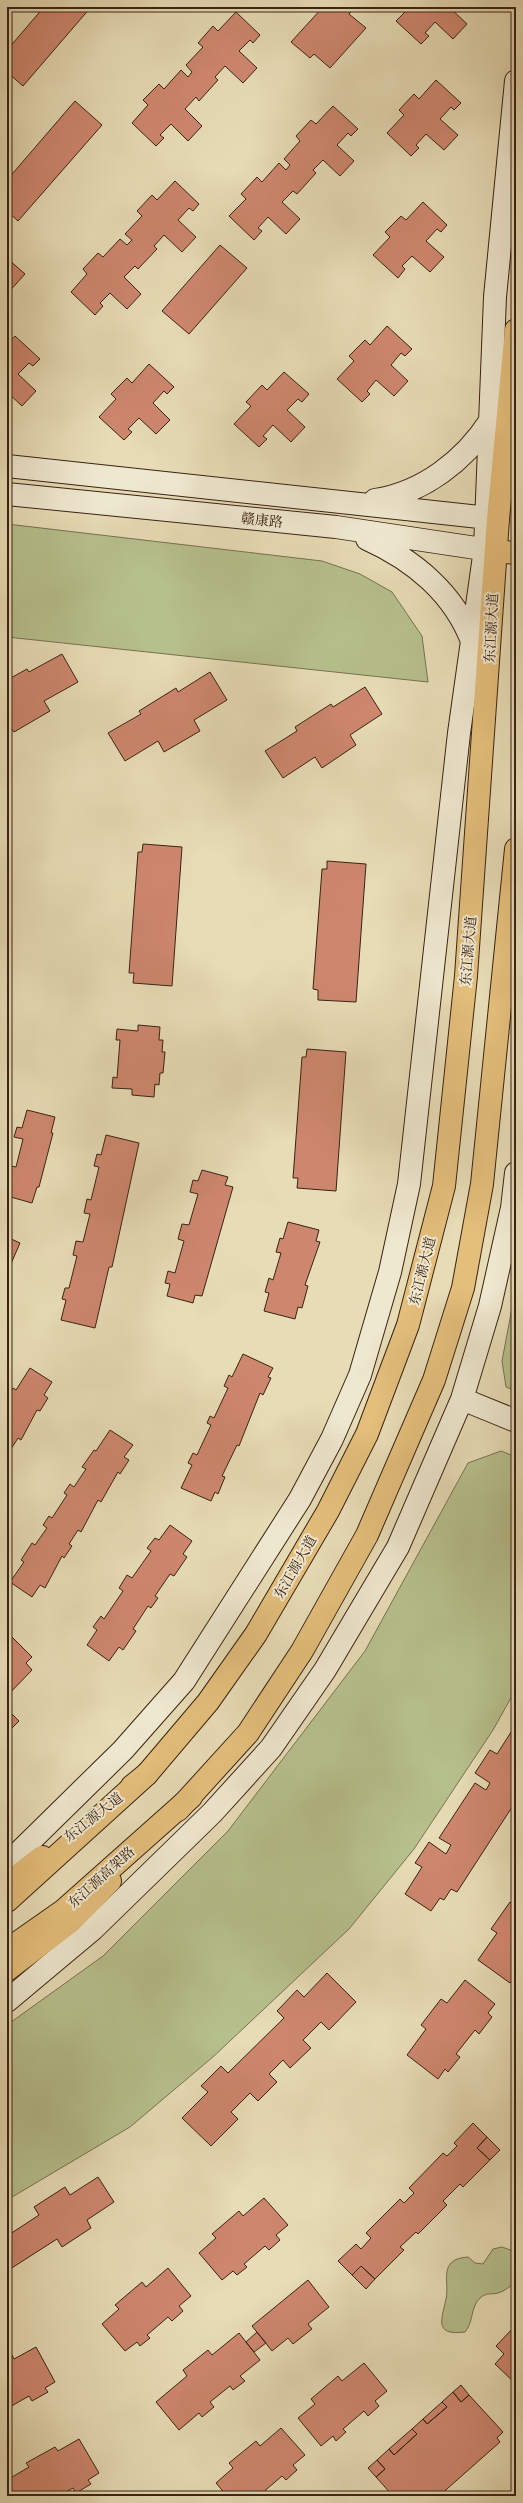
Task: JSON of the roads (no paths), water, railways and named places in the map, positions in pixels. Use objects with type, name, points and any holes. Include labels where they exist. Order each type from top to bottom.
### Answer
[{"type":"main road","name":"东江源大道","points":[[7,1884],[147,1774],[208,1702],[251,1640],[324,1517],[367,1434],[408,1325],[444,1186],[466,976],[499,551],[500,519],[516,334]]},
{"type":"main road","points":[[7,1970],[70,1922],[191,1797],[248,1733],[302,1651],[367,1535],[434,1380],[463,1288],[482,1184],[516,849]]},
{"type":"main road","points":[[7,1902],[147,1774]]},
{"type":"main road","name":"东江源高架路","points":[[7,1950],[64,1910],[191,1797]]},
{"type":"street","points":[[500,519],[488,423],[495,297],[516,81]]},
{"type":"street","points":[[358,502],[398,494],[435,476],[467,450],[488,423],[502,399],[508,379],[516,334]]},
{"type":"street","name":"赣康路","points":[[7,466],[358,502],[500,519]]},
{"type":"street","name":"赣康路","points":[[7,494],[336,527],[499,551]]},
{"type":"street","points":[[336,527],[386,547],[420,570],[449,601],[473,642],[484,682],[486,704]]},
{"type":"street","points":[[7,1864],[123,1750],[184,1680],[300,1498],[332,1439],[360,1375],[390,1272],[409,1184],[458,741],[473,642],[499,551]]},
{"type":"street","points":[[7,2001],[93,1929],[212,1814],[271,1748],[324,1670],[398,1547],[462,1398],[490,1306],[512,1208],[516,1172]]},
{"type":"street","points":[[462,1398],[516,1421]]}]
